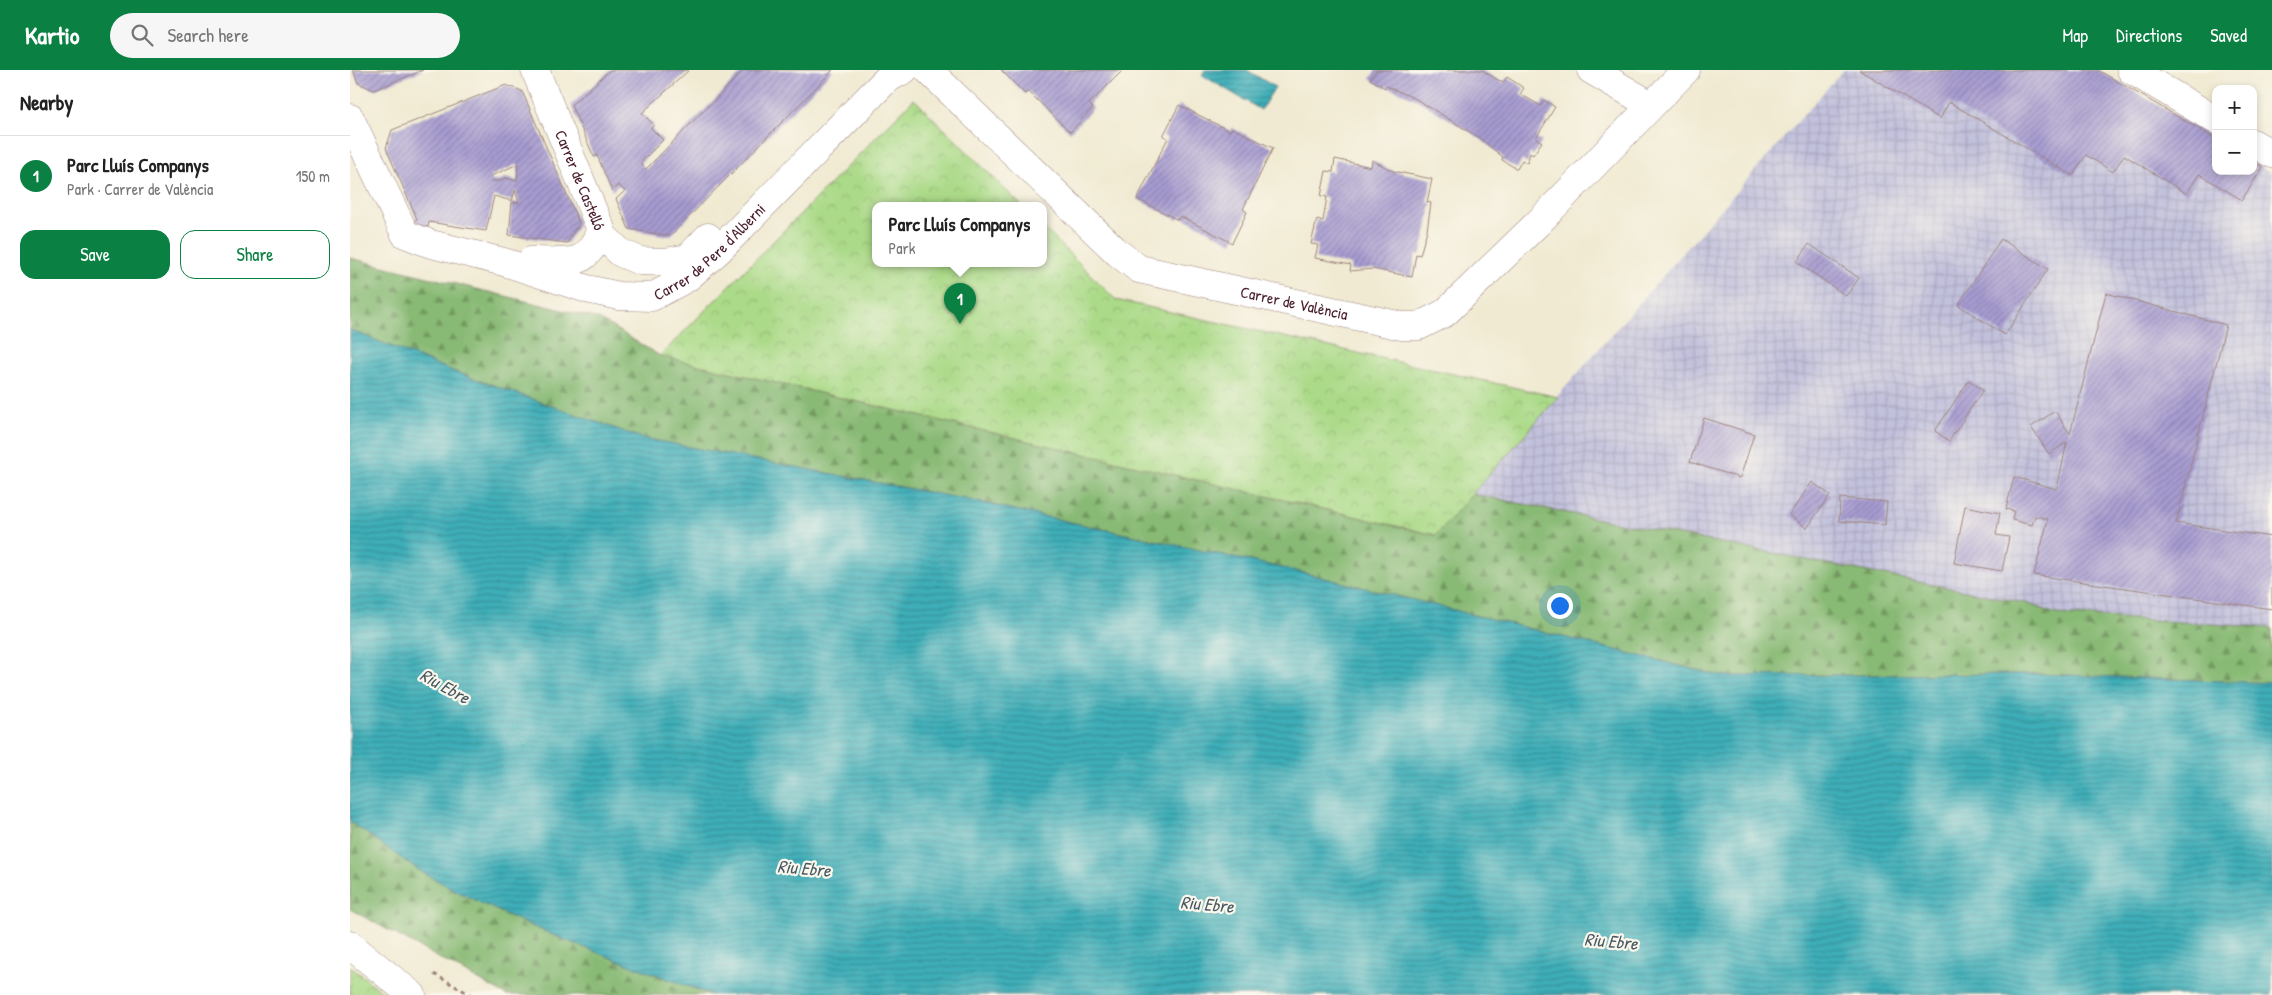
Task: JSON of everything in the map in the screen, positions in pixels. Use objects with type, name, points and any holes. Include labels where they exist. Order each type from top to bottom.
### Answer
[{"type":"street","name":"Carrer de Castelló","points":[[534,70],[604,237],[621,253],[640,261],[665,262],[688,258],[876,70]]},
{"type":"street","name":"Carrer de València","points":[[920,70],[1028,164],[1118,253],[1138,269],[1402,326],[1419,326],[1445,313],[1537,224],[1686,70]]},
{"type":"street","name":"Carrer de Pere d'Alberni","points":[[350,118],[405,234],[431,244],[504,262],[587,289],[619,296],[652,297],[687,278],[718,251],[887,80],[920,70]]},
{"type":"street","points":[[1591,70],[1651,105]]},
{"type":"street","points":[[2131,70],[2212,118]]},
{"type":"street","points":[[2257,145],[2272,154]]},
{"type":"street","points":[[504,262],[541,261],[570,263],[584,257],[595,246],[601,229]]},
{"type":"street","points":[[350,945],[412,995]]},
{"type":"shaded area","points":[[1843,70],[2098,70],[2212,168],[2212,175],[2257,175],[2257,164],[2272,173],[2272,628],[2056,614],[2026,603],[1472,494]]},
{"type":"green space","points":[[914,99],[1018,202],[872,202],[872,267],[1047,267],[1047,231],[1116,300],[1558,397],[1436,535],[660,356]]},
{"type":"green space","points":[[350,258],[599,319],[660,356],[1435,535],[1472,494],[2026,603],[2056,614],[2272,628],[2272,683],[2038,674],[1721,676],[1296,571],[964,499],[642,438],[450,370],[350,330]]},
{"type":"green space","points":[[350,822],[422,872],[492,908],[564,940],[712,995],[506,995],[350,909]]},
{"type":"green space","points":[[350,967],[352,968],[387,995],[350,995]]},
{"type":"water","points":[[1205,70],[1247,70],[1275,87],[1261,110],[1202,75]]},
{"type":"water","name":"Riu Ebre","points":[[350,330],[450,370],[642,438],[964,499],[1296,571],[1721,676],[2038,674],[2272,683],[2272,995],[712,995],[564,940],[492,908],[422,872],[350,822]]},
{"type":"building","points":[[353,70],[423,70],[374,90],[358,83]]},
{"type":"building","points":[[610,70],[689,70],[642,113],[654,125],[651,128],[663,140],[640,163],[646,169],[744,70],[833,70],[670,236],[629,229],[616,199],[625,191],[618,185],[612,191],[597,155],[594,157],[571,105]]},
{"type":"building","points":[[1001,70],[1123,70],[1089,104],[1093,108],[1070,132],[1028,91],[1025,94]]},
{"type":"building","points":[[1376,70],[1482,70],[1503,83],[1507,77],[1524,88],[1520,94],[1541,106],[1544,100],[1555,107],[1536,138],[1542,142],[1533,155],[1530,153],[1527,163],[1522,160],[1517,169],[1502,160],[1503,157],[1478,137],[1416,99],[1386,86],[1385,88],[1370,79]]},
{"type":"building","points":[[1859,70],[2098,70],[2212,137],[2212,175],[2257,175],[2257,164],[2263,167],[2242,200],[2199,174],[2187,194],[2124,155],[2113,172],[2086,155],[2073,176],[1949,102],[1940,119]]},
{"type":"building","points":[[506,85],[522,91],[579,223],[567,243],[509,235],[512,202],[519,203],[515,190],[512,201],[494,196],[486,231],[429,222],[428,227],[414,225],[413,221],[417,219],[386,148],[392,130]],"holes":[[[518,164],[517,181],[506,178],[502,179],[502,181],[492,181],[491,176]]]},
{"type":"building","points":[[1179,105],[1230,131],[1232,128],[1273,148],[1243,209],[1247,212],[1232,243],[1180,216],[1178,220],[1137,199],[1168,138],[1163,136]]},
{"type":"building","points":[[1335,159],[1371,167],[1372,160],[1393,171],[1432,179],[1427,202],[1431,203],[1427,230],[1420,255],[1416,254],[1412,277],[1373,269],[1350,271],[1351,265],[1315,258],[1318,245],[1311,244],[1317,219],[1323,221],[1327,197],[1321,196],[1326,171],[1333,172]]},
{"type":"building","points":[[2001,239],[2048,269],[2005,335],[1958,305]]},
{"type":"building","points":[[1809,244],[1859,278],[1846,296],[1797,262]]},
{"type":"building","points":[[2106,293],[2226,325],[2176,523],[2272,537],[2272,609],[2034,575],[2048,519],[2035,516],[2032,525],[2012,520],[2014,511],[2006,509],[2014,477],[2057,489],[2067,442],[2049,454],[2031,427],[2055,411],[2070,434]]},
{"type":"building","points":[[1969,380],[1983,390],[1949,441],[1935,431]]},
{"type":"building","points":[[1704,418],[1754,434],[1740,478],[1690,462]]},
{"type":"building","points":[[1812,482],[1830,495],[1807,528],[1789,515]]},
{"type":"building","points":[[1840,498],[1887,502],[1885,525],[1839,521]]},
{"type":"building","points":[[1965,506],[2000,513],[1996,535],[2009,537],[2002,571],[1954,563]]},
{"type":"place","name":"Parc Lluís Companys","points":[[960,324]]}]
